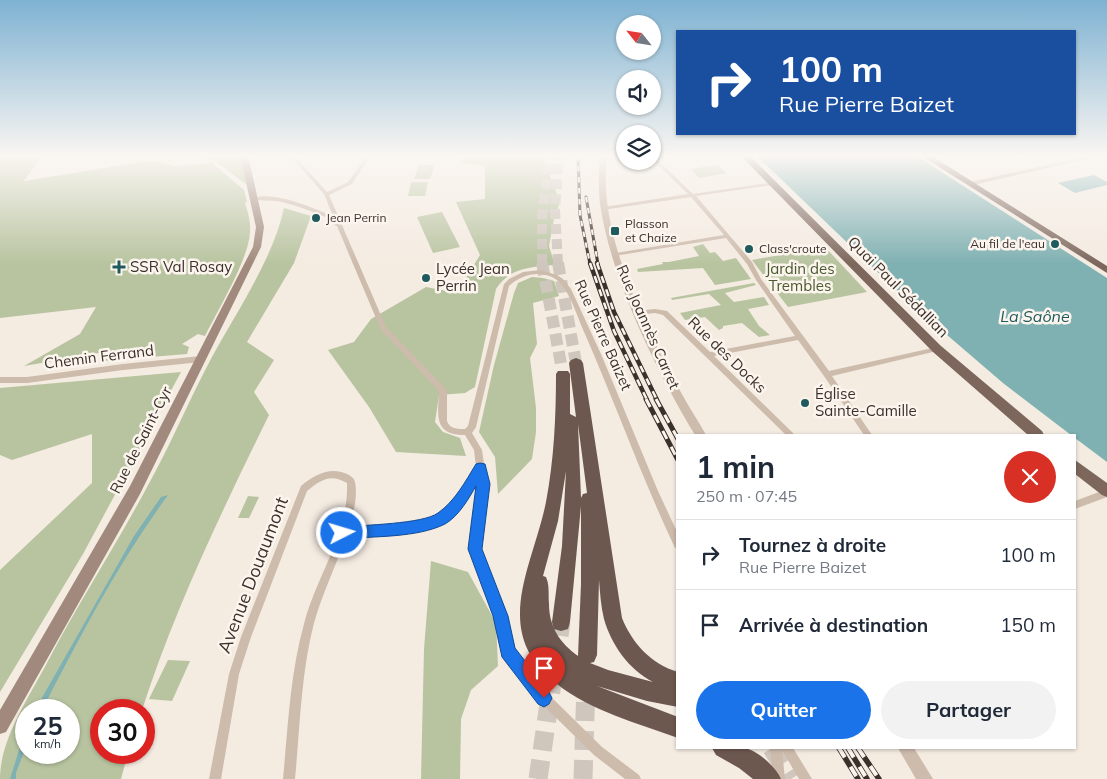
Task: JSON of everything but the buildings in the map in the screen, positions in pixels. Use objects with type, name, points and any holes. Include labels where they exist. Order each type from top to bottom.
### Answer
[{"type":"highway","points":[[567,367],[584,415],[613,618],[621,639],[637,660],[664,677],[676,681]]},
{"type":"highway","points":[[567,367],[561,456],[542,553],[531,590],[528,614],[534,639],[548,662],[558,673],[574,684],[676,727]]},
{"type":"highway","points":[[561,622],[571,538],[574,488],[567,367]]},
{"type":"highway","points":[[584,415],[590,514],[587,656]]},
{"type":"highway","points":[[542,553],[538,594],[539,613],[547,638],[560,656],[574,667],[594,677],[676,697]]},
{"type":"highway","points":[[728,749],[754,765],[770,779]]},
{"type":"main road","name":"Rue de Saint-Cyr","points":[[0,726],[135,490],[257,247],[260,227],[252,191]]},
{"type":"main road","name":"Quai Paul Sédallian","points":[[781,191],[937,349],[1035,434]]},
{"type":"main road","points":[[982,191],[1107,270]]},
{"type":"main road","points":[[1076,467],[1107,492]]},
{"type":"street","points":[[324,191],[383,328],[442,390],[441,422],[447,430],[456,433],[467,432],[478,450],[483,484],[475,549],[500,616],[508,652],[544,698],[598,752],[635,779]]},
{"type":"street","points":[[326,194],[332,191]]},
{"type":"street","name":"Rue Joannès Carret","points":[[603,191],[604,209],[616,255],[638,313],[678,396],[700,434]]},
{"type":"street","points":[[689,191],[750,263],[756,276],[827,374],[867,434]]},
{"type":"street","points":[[604,209],[717,191]]},
{"type":"street","points":[[254,199],[267,197],[317,212],[333,218],[336,224],[340,226]]},
{"type":"street","points":[[317,212],[332,207]]},
{"type":"street","points":[[324,215],[332,207]]},
{"type":"street","points":[[616,255],[728,236]]},
{"type":"street","name":"Rue Pierre Baizet","points":[[467,432],[472,426],[476,415],[506,285],[516,277],[532,272],[541,272],[556,277],[566,286],[598,356],[676,540]]},
{"type":"street","name":"Rue des Docks","points":[[638,313],[655,311],[665,313],[789,434]]},
{"type":"street","points":[[708,355],[800,337]]},
{"type":"street","points":[[827,374],[937,349]]},
{"type":"street","name":"Chemin Ferrand","points":[[0,380],[27,380],[201,359]]},
{"type":"street","points":[[342,533],[421,526],[442,519],[462,499],[480,468]]},
{"type":"street","name":"Avenue Douaumont","points":[[216,779],[234,674],[246,638],[304,489],[314,480],[329,474],[337,474],[351,481],[351,503],[310,621],[305,644],[290,779]]},
{"type":"street","points":[[1076,505],[1107,492]]},
{"type":"street","points":[[776,749],[779,779]]},
{"type":"street","points":[[788,749],[806,779]]},
{"type":"street","points":[[907,749],[925,779]]},
{"type":"green space","name":"SSR Val Rosay","points":[[0,191],[244,191],[250,233],[244,257],[205,336],[198,334],[182,344],[189,347],[187,354],[102,361],[99,353],[24,366],[80,334],[96,307],[0,318]]},
{"type":"green space","points":[[409,191],[426,191],[425,196],[408,196]]},
{"type":"green space","points":[[485,191],[556,191],[560,202],[554,219],[549,246],[555,265],[538,266],[514,272],[502,282],[496,289],[475,387],[465,393],[439,395],[435,422],[443,432],[460,438],[466,456],[396,452],[369,407],[328,350],[354,342],[371,319],[426,287],[457,293],[480,255],[456,202],[485,199]]},
{"type":"green space","points":[[284,208],[311,216],[294,263],[247,342],[274,360],[254,392],[269,415],[184,597],[146,699],[90,699],[90,764],[125,764],[121,779],[0,779],[5,748],[15,722],[15,764],[80,764],[80,699],[27,699],[153,476],[204,372],[272,246]]},
{"type":"green space","points":[[442,212],[460,247],[433,253],[417,217]]},
{"type":"green space","points":[[703,244],[710,253],[715,252],[723,261],[736,258],[751,279],[715,285],[703,268],[638,272],[637,269],[663,264],[662,262],[699,256],[693,247]]},
{"type":"green space","name":"Jardin des Trembles","points":[[825,247],[867,292],[788,307],[752,260]]},
{"type":"green space","points":[[532,277],[554,281],[559,296],[533,303],[537,344],[530,358],[536,408],[536,432],[532,459],[498,494],[495,457],[479,432],[494,365],[514,293],[518,283]]},
{"type":"green space","points":[[754,283],[756,285],[725,293],[734,302],[764,297],[769,305],[748,309],[759,326],[770,335],[759,337],[742,323],[723,326],[719,330],[705,317],[685,320],[680,313],[721,305],[709,294],[672,300],[671,298]]},
{"type":"green space","points":[[181,372],[83,554],[0,692],[0,570],[92,483],[92,434],[12,460],[0,455],[0,388]]},
{"type":"green space","points":[[248,496],[259,497],[249,518],[238,518]]},
{"type":"green space","points":[[431,561],[468,572],[496,623],[498,666],[471,690],[461,719],[460,779],[421,779],[424,649]]},
{"type":"green space","points":[[168,660],[190,661],[172,701],[149,699]]},
{"type":"water","name":"La Saône","points":[[794,191],[972,191],[1107,278],[1107,462],[1076,439],[1076,434],[1070,434],[1003,383],[911,304]]},
{"type":"water","points":[[168,495],[117,573],[48,699],[41,699],[134,536],[161,497]]},
{"type":"water","points":[[15,763],[19,764],[16,779],[10,779]]},
{"type":"tunnel","points":[[542,263],[542,217],[545,191]]},
{"type":"tunnel","points":[[556,191],[555,209],[558,264]]},
{"type":"tunnel","points":[[542,263],[561,364]]},
{"type":"tunnel","points":[[558,263],[576,363]]},
{"type":"tunnel","points":[[538,779],[561,622]]},
{"type":"tunnel","points":[[583,779],[586,685]]},
{"type":"tunnel","points":[[773,749],[791,779]]},
{"type":"railway","points":[[579,191],[580,215],[590,264]]},
{"type":"railway","points":[[586,197],[598,264]]},
{"type":"railway","points":[[590,263],[614,331],[647,400]]},
{"type":"railway","points":[[597,263],[614,312],[657,400]]},
{"type":"railway","points":[[646,399],[676,456]]},
{"type":"railway","points":[[656,399],[676,435]]},
{"type":"railway","points":[[840,749],[858,779]]},
{"type":"railway","points":[[849,749],[867,779]]},
{"type":"railway","points":[[859,749],[879,779]]},
{"type":"place","name":"Jean Perrin","points":[[316,218]]},
{"type":"place","name":"Plasson et Chaize","points":[[615,231]]},
{"type":"place","name":"Au fil de l'eau","points":[[1055,244]]},
{"type":"place","name":"Class'croute","points":[[749,249]]},
{"type":"place","name":"SSR Val Rosay","points":[[119,267]]},
{"type":"place","name":"Lycée Jean Perrin","points":[[426,278]]},
{"type":"place","name":"Église Sainte-Camille","points":[[805,403]]},
{"type":"route","points":[[342,533],[421,526],[442,519],[462,499],[480,468],[483,484],[475,549],[500,616],[508,652],[544,698]]}]
